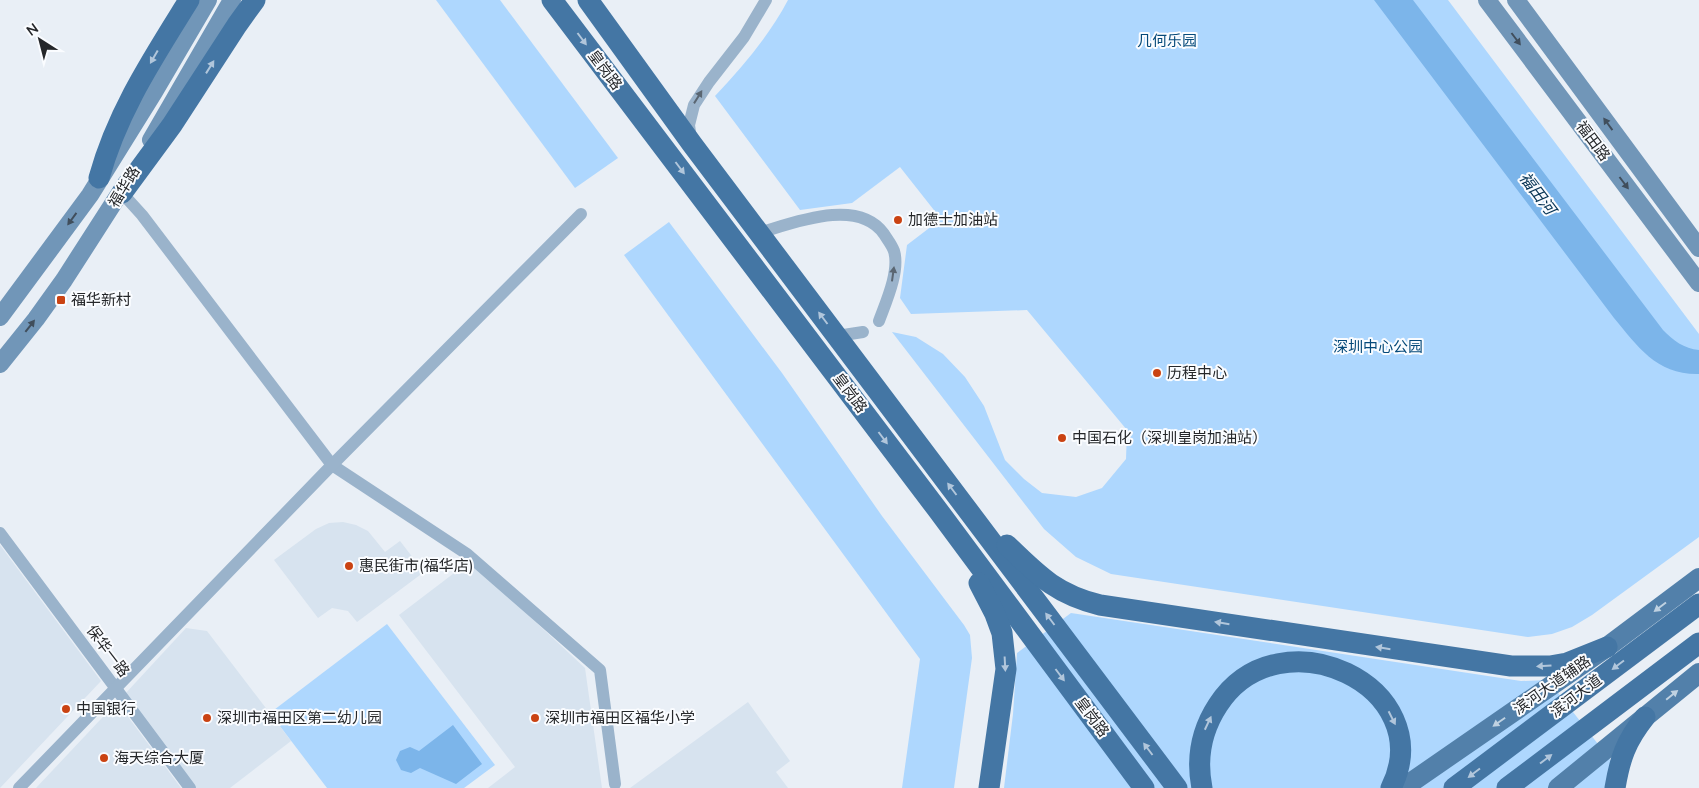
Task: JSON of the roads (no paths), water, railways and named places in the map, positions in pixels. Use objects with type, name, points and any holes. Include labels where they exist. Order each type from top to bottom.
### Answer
[{"type":"highway","points":[[99,178],[122,113],[188,0]]},
{"type":"highway","points":[[122,192],[172,125],[255,0]]},
{"type":"highway","name":"皇岗路","points":[[552,0],[937,509],[1144,788]]},
{"type":"highway","name":"皇岗路","points":[[588,0],[692,144],[1177,788]]},
{"type":"highway","points":[[937,509],[987,596],[1002,633],[1006,669],[989,788]]},
{"type":"highway","points":[[970,513],[997,534],[1032,569],[1051,584],[1068,595],[1100,604],[1504,666],[1541,666],[1567,663],[1607,647]]},
{"type":"highway","name":"滨河大道","points":[[1454,788],[1699,604]]},
{"type":"highway","points":[[1507,788],[1699,643]]},
{"type":"highway","points":[[1610,710],[1699,660]]},
{"type":"highway","points":[[1202,788],[1199,765],[1202,739],[1212,714],[1223,698],[1238,682],[1255,672],[1274,664],[1295,661],[1335,667],[1370,688],[1383,703],[1394,720],[1400,738],[1401,756],[1398,774],[1391,788]]},
{"type":"highway","points":[[1615,788],[1620,758],[1632,734],[1645,717]]},
{"type":"main road","name":"福华路","points":[[0,317],[84,202],[154,92],[208,0]]},
{"type":"main road","name":"福华路","points":[[0,364],[53,295],[122,192],[232,0]]},
{"type":"main road","name":"福田路","points":[[1486,0],[1699,283]]},
{"type":"main road","name":"福田路","points":[[1516,0],[1699,248]]},
{"type":"main road","name":"滨河大道辅路","points":[[1403,788],[1607,647],[1699,578]]},
{"type":"main road","points":[[1558,788],[1699,673]]},
{"type":"street","points":[[692,144],[689,125],[694,105],[708,82],[744,37],[766,0]]},
{"type":"street","points":[[122,192],[142,215],[332,466],[468,554],[600,670],[615,784]]},
{"type":"street","points":[[20,788],[115,688],[581,214]]},
{"type":"street","points":[[759,233],[817,217],[838,215],[863,217],[872,221],[888,240],[894,251],[895,260],[892,283],[879,321]]},
{"type":"street","name":"保华一路","points":[[0,533],[190,788]]},
{"type":"water","name":"福田河","points":[[1374,0],[1413,0],[1663,330],[1688,348],[1699,350],[1699,374],[1671,370],[1640,349],[1614,318]]},
{"type":"water","points":[[453,725],[482,764],[456,784],[420,768],[411,773],[401,770],[396,760],[400,751],[410,747],[419,751]]},
{"type":"place","name":"加德士加油站","points":[[898,220]]},
{"type":"place","name":"福华新村","points":[[61,300]]},
{"type":"place","name":"历程中心","points":[[1157,373]]},
{"type":"place","name":"中国石化（深圳皇岗加油站）","points":[[1062,438]]},
{"type":"place","name":"惠民街市(福华店)","points":[[349,566]]},
{"type":"place","name":"中国银行","points":[[66,709]]},
{"type":"place","name":"深圳市福田区第二幼儿园","points":[[207,718]]},
{"type":"place","name":"深圳市福田区福华小学","points":[[535,718]]},
{"type":"place","name":"海天综合大厦","points":[[104,758]]},
{"type":"park label","name":"几何乐园","points":[[1167,41]]},
{"type":"park label","name":"深圳中心公园","points":[[1378,347]]}]
